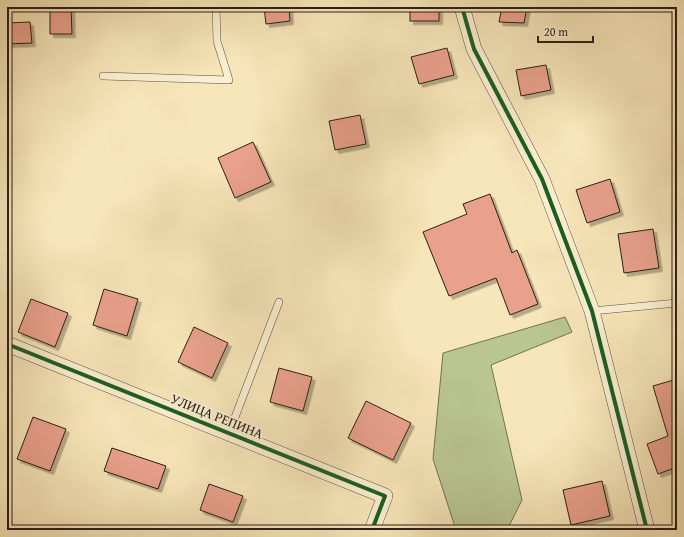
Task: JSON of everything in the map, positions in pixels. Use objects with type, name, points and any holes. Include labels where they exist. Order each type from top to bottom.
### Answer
[{"type":"street","points":[[462,7],[474,49],[542,179],[592,311],[647,530]]},
{"type":"street","name":"УЛИЦА РЕПИНА","points":[[7,344],[385,496],[372,530]]},
{"type":"lane","points":[[103,76],[229,80],[217,41],[216,7]]},
{"type":"lane","points":[[229,433],[280,302]]},
{"type":"lane","points":[[592,311],[677,303]]},
{"type":"green space","points":[[565,317],[572,332],[491,365],[522,500],[507,530],[456,530],[433,459],[443,353]]},
{"type":"building","points":[[50,7],[71,7],[72,34],[50,34]]},
{"type":"building","points":[[264,7],[289,7],[290,21],[266,24]]},
{"type":"building","points":[[410,7],[439,7],[439,21],[410,21]]},
{"type":"building","points":[[502,7],[527,7],[524,23],[499,22]]},
{"type":"building","points":[[30,22],[32,43],[7,44],[7,23]]},
{"type":"building","points":[[447,48],[454,75],[419,84],[411,57]]},
{"type":"building","points":[[546,65],[551,90],[521,96],[516,70]]},
{"type":"building","points":[[360,115],[366,144],[335,150],[329,121]]},
{"type":"building","points":[[253,142],[271,182],[235,198],[218,158]]},
{"type":"building","points":[[610,179],[620,212],[587,223],[576,190]]},
{"type":"building","points":[[490,194],[512,253],[517,250],[538,304],[510,315],[496,278],[449,296],[423,232],[467,214],[463,204]]},
{"type":"building","points":[[653,229],[659,268],[624,273],[618,234]]},
{"type":"building","points":[[104,289],[138,299],[127,336],[93,325]]},
{"type":"building","points":[[31,299],[68,313],[55,347],[18,332]]},
{"type":"building","points":[[194,327],[228,343],[212,378],[178,362]]},
{"type":"building","points":[[279,368],[312,377],[303,411],[270,402]]},
{"type":"building","points":[[677,379],[677,467],[658,474],[647,444],[668,436],[653,386]]},
{"type":"building","points":[[366,401],[411,423],[393,460],[348,438]]},
{"type":"building","points":[[33,417],[66,429],[50,471],[17,459]]},
{"type":"building","points":[[112,448],[166,466],[158,489],[104,471]]},
{"type":"building","points":[[602,481],[610,516],[571,525],[563,490]]},
{"type":"building","points":[[209,484],[243,496],[233,522],[200,510]]},
{"type":"cycle path","points":[[462,7],[474,49],[542,179],[592,311],[647,530]]},
{"type":"cycle path","points":[[7,344],[385,496],[372,530]]}]
